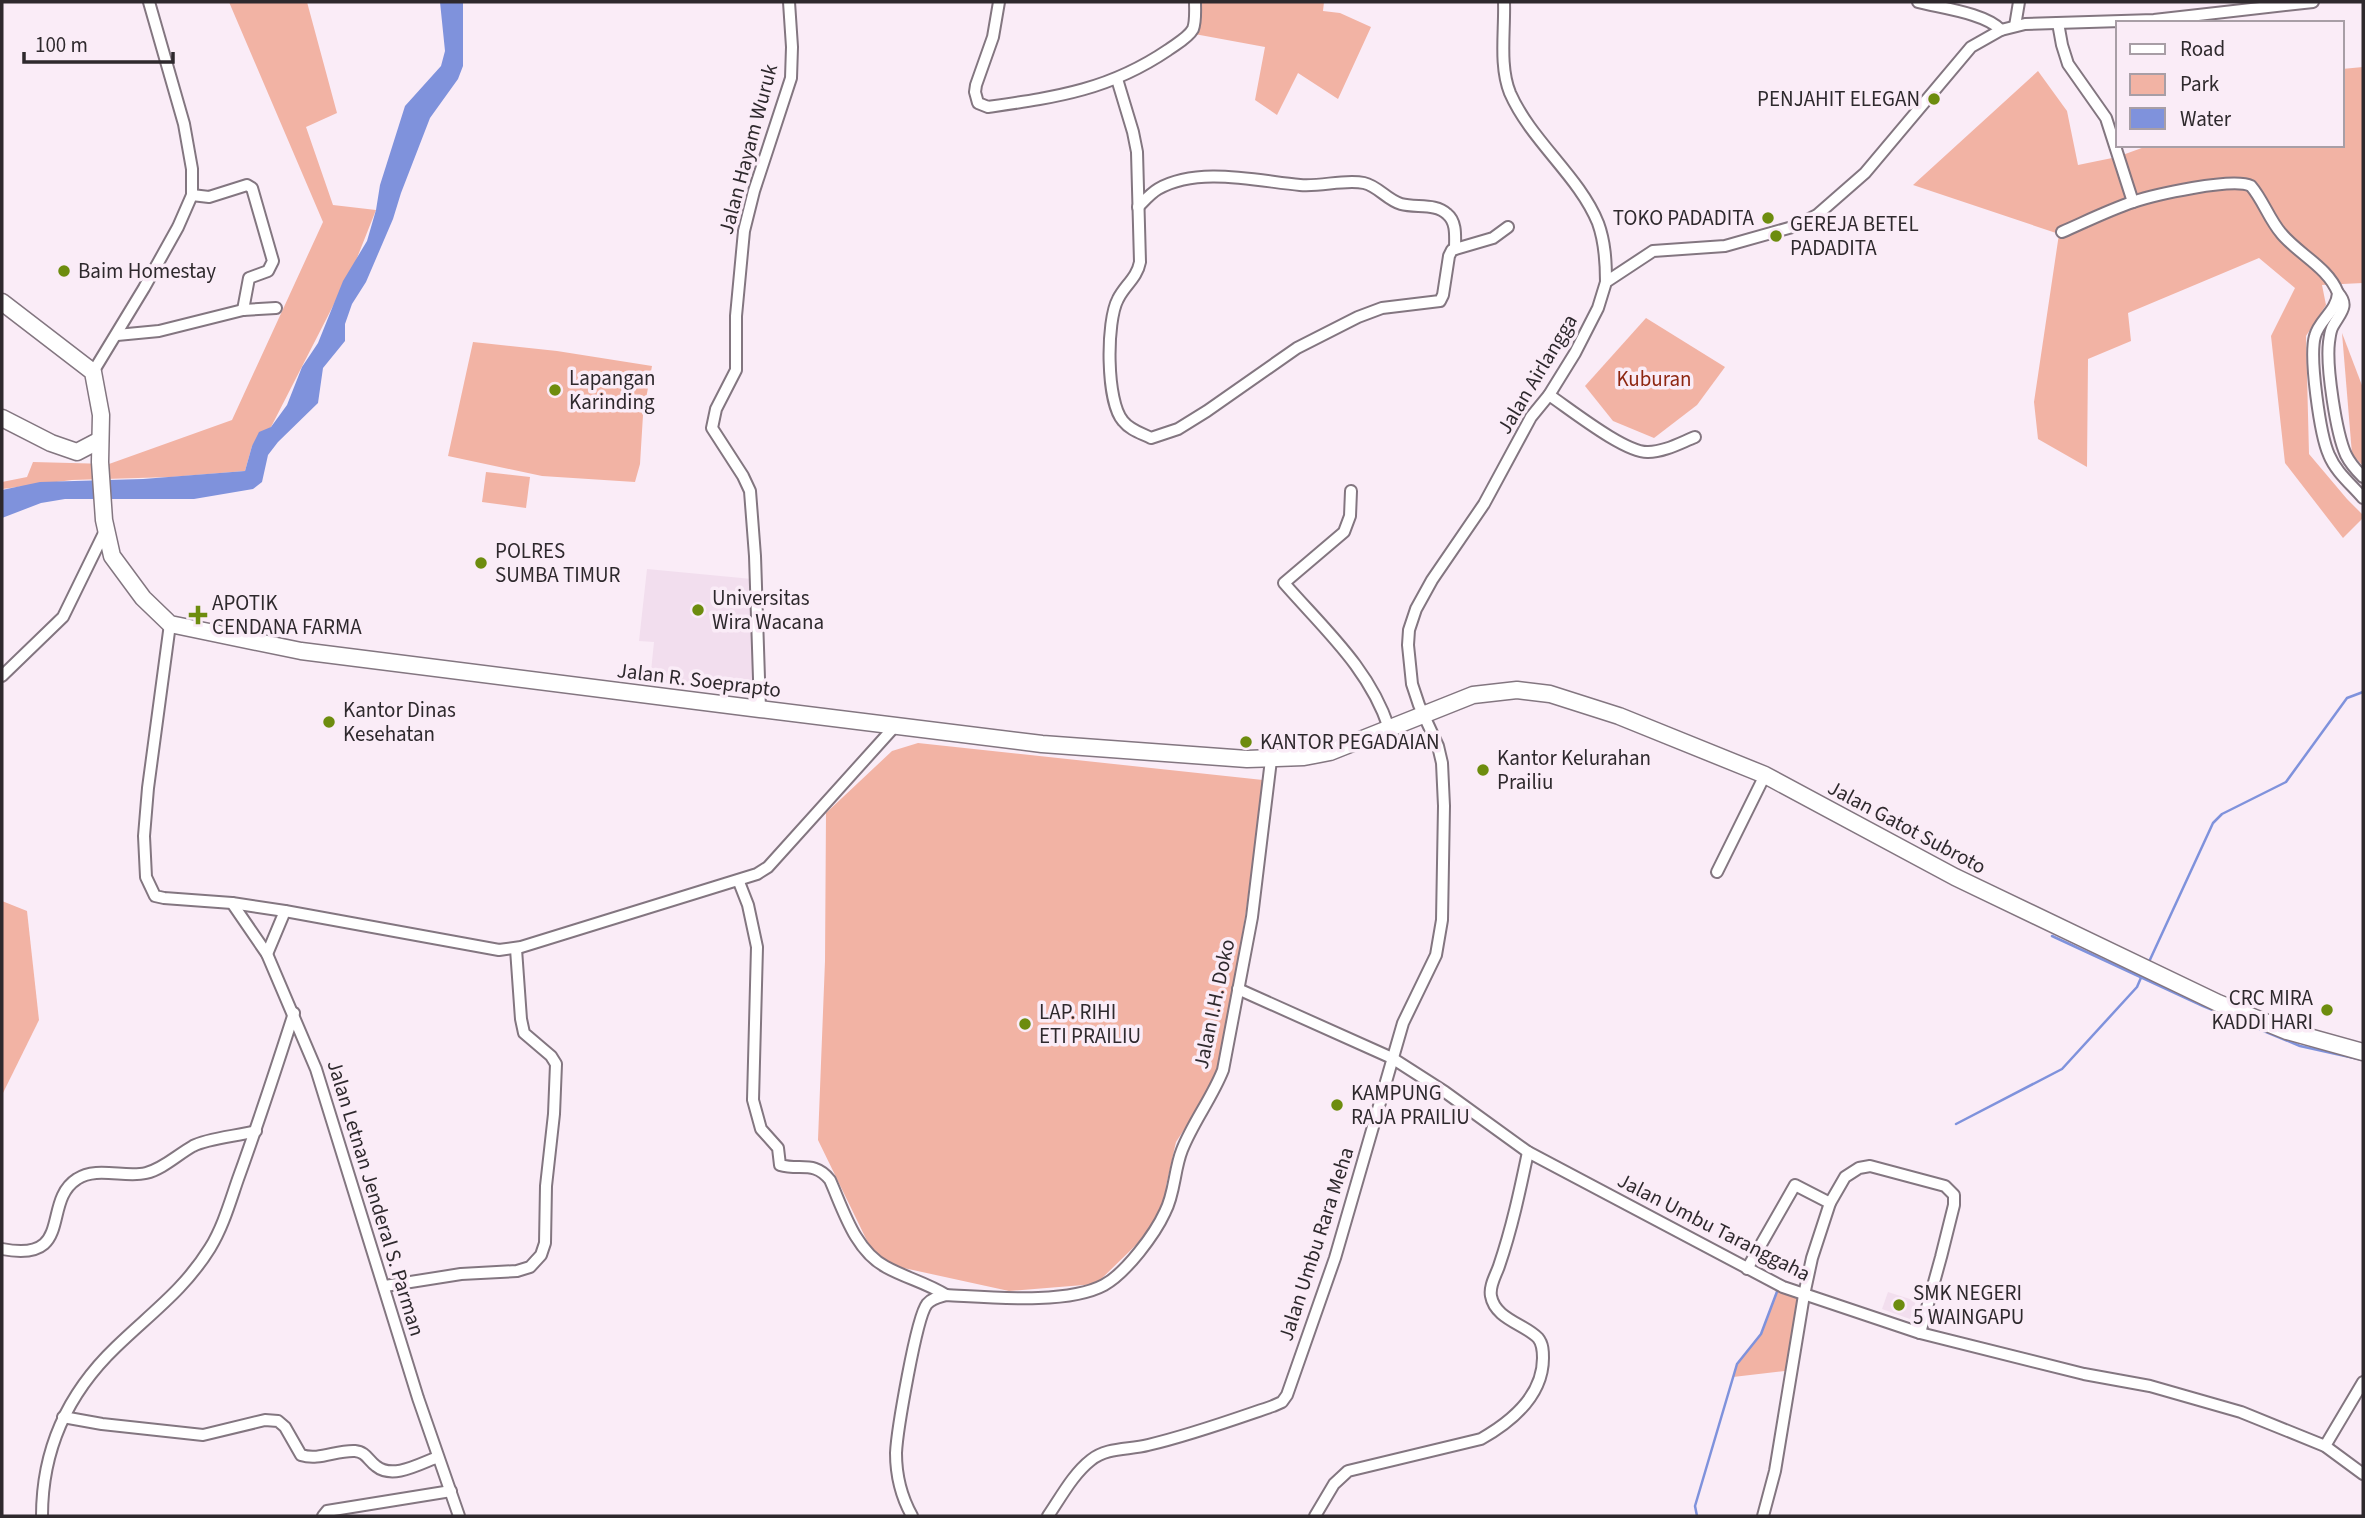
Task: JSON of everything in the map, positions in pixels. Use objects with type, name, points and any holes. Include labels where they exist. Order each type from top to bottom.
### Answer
[{"type":"highway","points":[[2,302],[93,372],[101,415],[105,525],[112,556],[144,598],[170,624]]},
{"type":"highway","points":[[2,418],[101,465]]},
{"type":"highway","points":[[77,452],[100,440]]},
{"type":"highway","name":"Jalan R. Soeprapto","points":[[170,624],[301,651],[1042,744],[1271,760],[1330,752],[1423,713]]},
{"type":"highway","name":"Jalan Gatot Subroto","points":[[1423,713],[1473,695],[1517,690],[1550,694],[1619,716],[1765,775],[1955,877],[2145,969],[2287,1031],[2363,1052]]},
{"type":"street","points":[[93,372],[117,335],[178,226],[192,195],[192,169],[184,124],[149,2]]},
{"type":"street","name":"Jalan Hayam Wuruk","points":[[760,709],[750,491],[712,428],[716,409],[736,370],[736,316],[744,231],[754,191],[791,78],[789,2]]},
{"type":"street","points":[[999,2],[993,37],[975,92],[978,103],[988,107],[1056,98],[1117,79],[1188,35],[1194,25],[1195,2]]},
{"type":"street","points":[[1504,2],[1504,67],[1509,90],[1543,145],[1592,211],[1603,240],[1606,282],[1653,251],[1725,246],[1796,226],[1817,215],[1865,173],[1971,47],[2001,30],[2015,26],[2116,21]]},
{"type":"street","points":[[1918,2],[1985,20],[2001,30]]},
{"type":"street","points":[[2015,26],[2020,2]]},
{"type":"street","points":[[2122,21],[2154,20],[2312,2]]},
{"type":"street","points":[[2058,23],[2068,64],[2106,118],[2133,202]]},
{"type":"street","points":[[1117,79],[1137,152],[1138,271],[1118,298],[1114,310],[1111,327],[1113,397],[1122,421],[1134,431],[1151,438],[1178,429],[1297,348],[1358,317],[1382,309],[1440,301],[1449,256],[1455,249],[1493,238],[1508,227]]},
{"type":"street","points":[[1138,207],[1156,190],[1172,182],[1194,179],[1231,177],[1310,186],[1360,183],[1373,187],[1394,202],[1444,211],[1454,223],[1455,249]]},
{"type":"street","points":[[2062,232],[2133,202],[2206,186],[2246,184],[2255,192],[2284,237],[2329,278],[2343,299],[2344,309],[2331,331],[2328,351],[2334,402],[2344,451],[2363,477]]},
{"type":"street","points":[[192,195],[209,197],[247,185],[251,188],[273,261],[268,271],[249,278],[243,310]]},
{"type":"street","name":"Jalan Airlangga","points":[[1423,713],[1415,695],[1409,658],[1409,630],[1416,608],[1484,504],[1531,417],[1549,395],[1593,321],[1606,282]]},
{"type":"street","points":[[2338,293],[2334,307],[2315,335],[2313,349],[2319,410],[2329,457],[2337,470],[2363,498]]},
{"type":"street","points":[[117,335],[159,331],[243,310],[276,308]]},
{"type":"street","points":[[1549,395],[1609,435],[1642,452],[1661,451],[1695,437]]},
{"type":"street","points":[[1351,491],[1350,516],[1344,532],[1284,583],[1359,667],[1381,704],[1388,728]]},
{"type":"street","points":[[2,676],[63,617],[105,525]]},
{"type":"street","points":[[170,624],[145,813],[146,877],[155,896],[285,911],[499,950],[516,948],[757,874],[768,867],[896,725]]},
{"type":"street","name":"Jalan Umbu Rara Meha","points":[[1048,1516],[1091,1459],[1105,1452],[1146,1446],[1193,1433],[1273,1406],[1285,1399],[1335,1258],[1403,1023],[1436,955],[1442,920],[1442,763],[1438,746],[1423,713]]},
{"type":"street","name":"Jalan I.H. Doko","points":[[946,1295],[1023,1297],[1071,1294],[1100,1287],[1119,1273],[1143,1246],[1166,1212],[1184,1146],[1223,1070],[1256,885],[1271,760]]},
{"type":"street","points":[[1717,872],[1765,775]]},
{"type":"street","points":[[738,881],[748,905],[757,947],[752,1100],[761,1129],[778,1148],[780,1165],[814,1167],[824,1171],[861,1244],[871,1257],[885,1267],[925,1282],[946,1295]]},
{"type":"street","name":"Jalan Letnan Jenderal S. Parman","points":[[232,903],[267,954],[316,1069],[459,1516]]},
{"type":"street","points":[[267,954],[285,911]]},
{"type":"street","points":[[385,1286],[461,1275],[517,1271],[530,1267],[541,1255],[545,1243],[546,1186],[556,1064],[551,1056],[524,1033],[516,948]]},
{"type":"street","name":"Jalan Umbu Taranggaha","points":[[1238,989],[1392,1058],[1445,1092],[1528,1152],[1779,1286],[1920,1333],[2084,1374],[2150,1386],[2203,1401],[2261,1420],[2325,1446],[2363,1474]]},
{"type":"street","points":[[41,1516],[44,1475],[63,1417],[78,1391],[105,1357],[179,1290],[211,1247],[256,1131],[294,1013]]},
{"type":"street","points":[[2,1249],[29,1251],[46,1242],[52,1234],[65,1190],[79,1177],[148,1173],[194,1146],[256,1131]]},
{"type":"street","points":[[1315,1516],[1334,1484],[1348,1471],[1481,1439],[1494,1432],[1531,1400],[1541,1375],[1542,1347],[1538,1338],[1496,1307],[1490,1292],[1510,1234],[1528,1152]]},
{"type":"street","points":[[1763,1516],[1775,1471],[1812,1258],[1830,1203],[1845,1177],[1859,1168],[1870,1166],[1945,1186],[1951,1190],[1954,1205],[1920,1333]]},
{"type":"street","points":[[1746,1269],[1795,1185],[1830,1203]]},
{"type":"street","points":[[912,1516],[902,1493],[898,1474],[898,1438],[923,1311],[936,1297],[946,1295]]},
{"type":"street","points":[[2325,1446],[2363,1382]]},
{"type":"street","points":[[63,1417],[203,1435],[265,1420],[278,1421],[285,1427],[301,1455],[314,1458],[358,1451],[368,1456],[377,1467],[387,1471],[404,1470],[438,1457]]},
{"type":"street","points":[[323,1516],[327,1511],[451,1491]]},
{"type":"shaded area","name":"Universitas Wira Wacana","points":[[647,569],[752,579],[752,695],[650,681],[654,642],[639,641]]},
{"type":"shaded area","name":"SMK NEGERI 5 WAINGAPU","points":[[1888,1292],[1916,1301],[1910,1319],[1882,1309]]},
{"type":"green space","points":[[229,2],[307,2],[337,113],[306,127],[333,205],[376,210],[355,263],[271,427],[252,446],[245,471],[171,477],[72,480],[2,489],[2,482],[27,477],[33,462],[109,464],[232,420],[323,222]]},
{"type":"green space","points":[[1194,2],[1324,2],[1323,11],[1340,13],[1371,27],[1338,99],[1298,73],[1277,115],[1255,100],[1265,47],[1189,33]]},
{"type":"green space","points":[[2363,67],[2363,283],[2322,285],[2326,305],[2306,336],[2309,454],[2363,518],[2343,538],[2285,463],[2271,336],[2295,288],[2259,258],[2128,313],[2131,341],[2088,359],[2087,467],[2038,439],[2034,402],[2059,234],[1913,185],[2038,71],[2067,111],[2078,165],[2117,157],[2144,147],[2344,147],[2344,69]]},
{"type":"green space","name":"Kuburan","points":[[1646,318],[1725,367],[1697,405],[1654,438],[1613,421],[1585,386]]},
{"type":"green space","points":[[2342,333],[2363,388],[2363,466],[2352,454]]},
{"type":"green space","name":"Lapangan Karinding","points":[[473,342],[557,351],[652,366],[643,415],[640,464],[635,482],[542,476],[448,456]]},
{"type":"green space","points":[[486,472],[530,477],[526,508],[482,502]]},
{"type":"green space","name":"LAP. RIHI ETI PRAILIU","points":[[918,743],[1263,780],[1246,911],[1225,1037],[1214,1084],[1176,1142],[1166,1186],[1165,1207],[1136,1245],[1096,1284],[1009,1291],[890,1265],[871,1249],[818,1140],[825,961],[826,813],[892,751]]},
{"type":"green space","points":[[2,901],[27,911],[39,1020],[2,1095]]},
{"type":"green space","points":[[1779,1286],[1803,1294],[1785,1371],[1733,1377],[1737,1364],[1761,1334]]},
{"type":"water","points":[[440,2],[463,2],[463,66],[458,79],[430,118],[393,219],[366,282],[352,304],[345,324],[345,341],[323,368],[318,403],[268,455],[262,482],[253,489],[194,499],[65,499],[41,503],[2,518],[2,490],[40,482],[143,479],[245,471],[259,432],[271,427],[287,405],[302,367],[318,343],[343,281],[367,241],[380,185],[405,106],[441,66],[445,51]]},
{"type":"waterway","points":[[2148,964],[2213,823],[2222,814],[2286,782],[2347,698],[2363,692]]},
{"type":"waterway","points":[[2052,936],[2203,1006],[2300,1046],[2363,1060]]},
{"type":"waterway","points":[[1956,1124],[2062,1069],[2137,987],[2143,973]]},
{"type":"waterway","points":[[1697,1516],[1695,1506],[1737,1364],[1761,1334],[1778,1289]]},
{"type":"place","name":"PENJAHIT ELEGAN","points":[[1934,99]]},
{"type":"place","name":"TOKO PADADITA","points":[[1768,218]]},
{"type":"place","name":"GEREJA BETEL PADADITA","points":[[1776,236]]},
{"type":"place","name":"Baim Homestay","points":[[64,271]]},
{"type":"place","name":"Lapangan Karinding","points":[[555,390]]},
{"type":"place","name":"POLRES SUMBA TIMUR","points":[[481,563]]},
{"type":"place","name":"Universitas Wira Wacana","points":[[698,610]]},
{"type":"place","name":"APOTIK CENDANA FARMA","points":[[198,615]]},
{"type":"place","name":"Kantor Dinas Kesehatan","points":[[329,722]]},
{"type":"place","name":"KANTOR PEGADAIAN","points":[[1246,742]]},
{"type":"place","name":"Kantor Kelurahan Prailiu","points":[[1483,770]]},
{"type":"place","name":"CRC MIRA KADDI HARI","points":[[2327,1010]]},
{"type":"place","name":"LAP. RIHI ETI PRAILIU","points":[[1025,1024]]},
{"type":"place","name":"KAMPUNG RAJA PRAILIU","points":[[1337,1105]]},
{"type":"place","name":"SMK NEGERI 5 WAINGAPU","points":[[1899,1305]]}]
